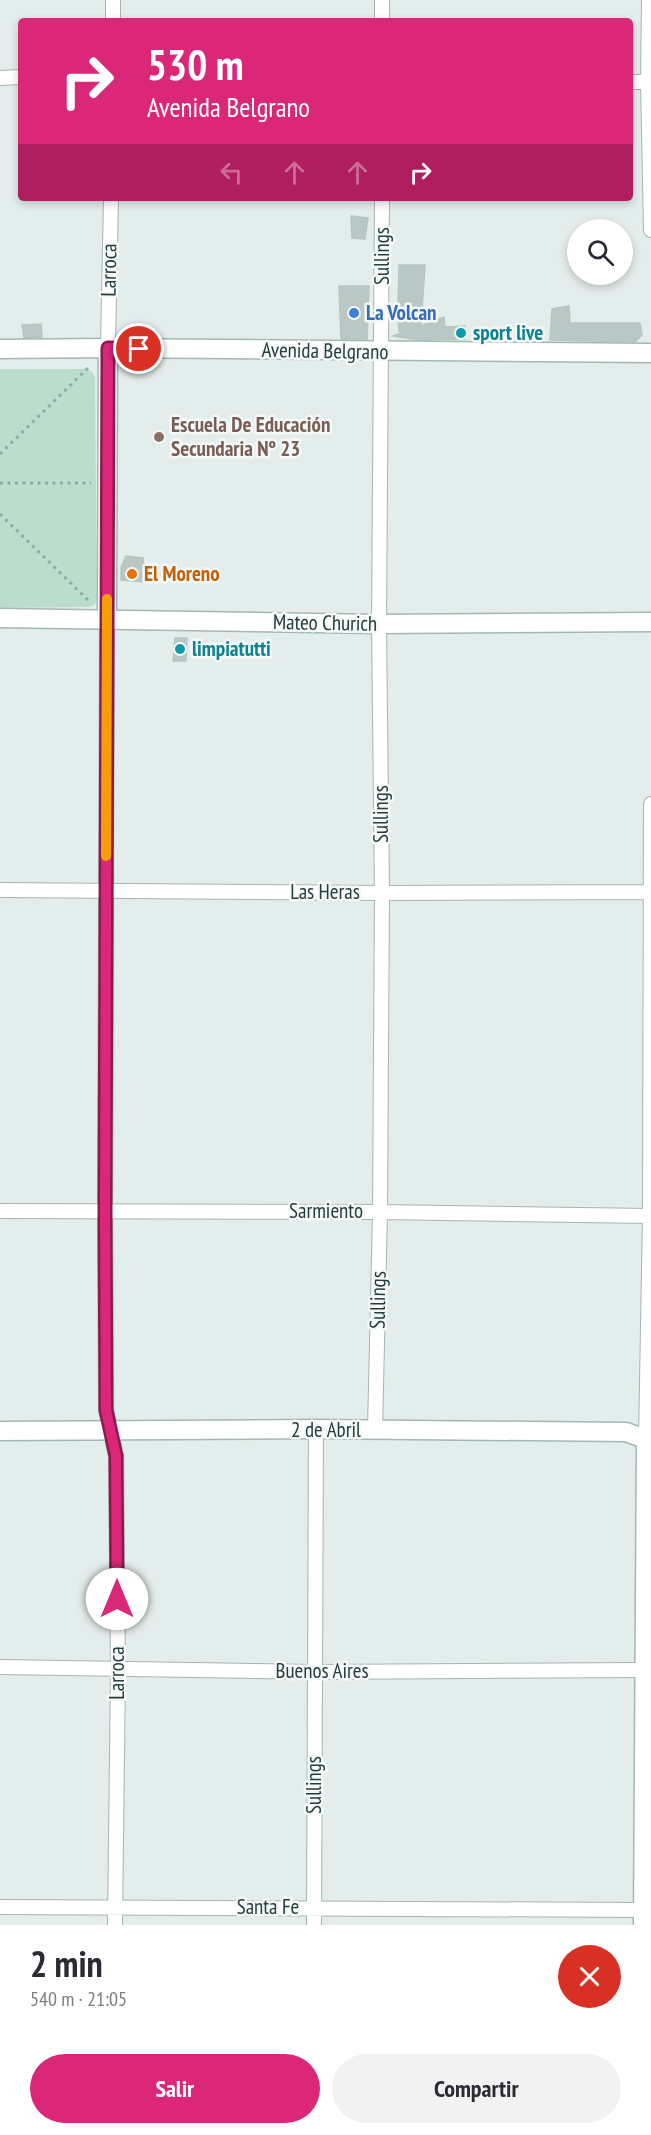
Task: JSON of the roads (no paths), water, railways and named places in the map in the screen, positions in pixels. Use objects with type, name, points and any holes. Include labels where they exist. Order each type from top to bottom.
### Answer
[{"type":"street","points":[[113,0],[113,18]]},
{"type":"street","points":[[382,0],[382,18]]},
{"type":"street","points":[[650,0],[651,230]]},
{"type":"street","points":[[0,78],[18,78]]},
{"type":"street","points":[[633,81],[649,82]]},
{"type":"street","name":"Larroca","points":[[111,201],[107,483],[105,1210],[106,1410],[116,1456],[118,1670],[115,1925]]},
{"type":"street","name":"Sullings","points":[[375,1430],[380,1212],[382,893],[380,624],[382,201]]},
{"type":"street","name":"Avenida Belgrano","points":[[0,349],[651,353]]},
{"type":"street","name":"Mateo Churich","points":[[0,618],[380,624],[651,622]]},
{"type":"street","points":[[643,1918],[647,1771],[643,1672],[649,1440],[651,1216],[651,804]]},
{"type":"street","name":"Las Heras","points":[[0,890],[382,893],[651,892]]},
{"type":"street","name":"Sarmiento","points":[[0,1211],[380,1212],[651,1216]]},
{"type":"street","name":"Sullings","points":[[314,1925],[316,1429]]},
{"type":"street","name":"2 de Abril","points":[[0,1431],[316,1429],[626,1432],[649,1440]]},
{"type":"street","name":"Buenos Aires","points":[[0,1668],[315,1672],[643,1672]]},
{"type":"street","name":"Santa Fe","points":[[0,1907],[314,1907],[643,1918]]},
{"type":"place","name":"La Volcan","points":[[354,313]]},
{"type":"place","name":"sport live","points":[[461,333]]},
{"type":"place","name":"Escuela De Educación Secundaria Nº 23","points":[[159,437]]},
{"type":"place","name":"El Moreno","points":[[132,574]]},
{"type":"place","name":"limpiatutti","points":[[180,649]]}]
